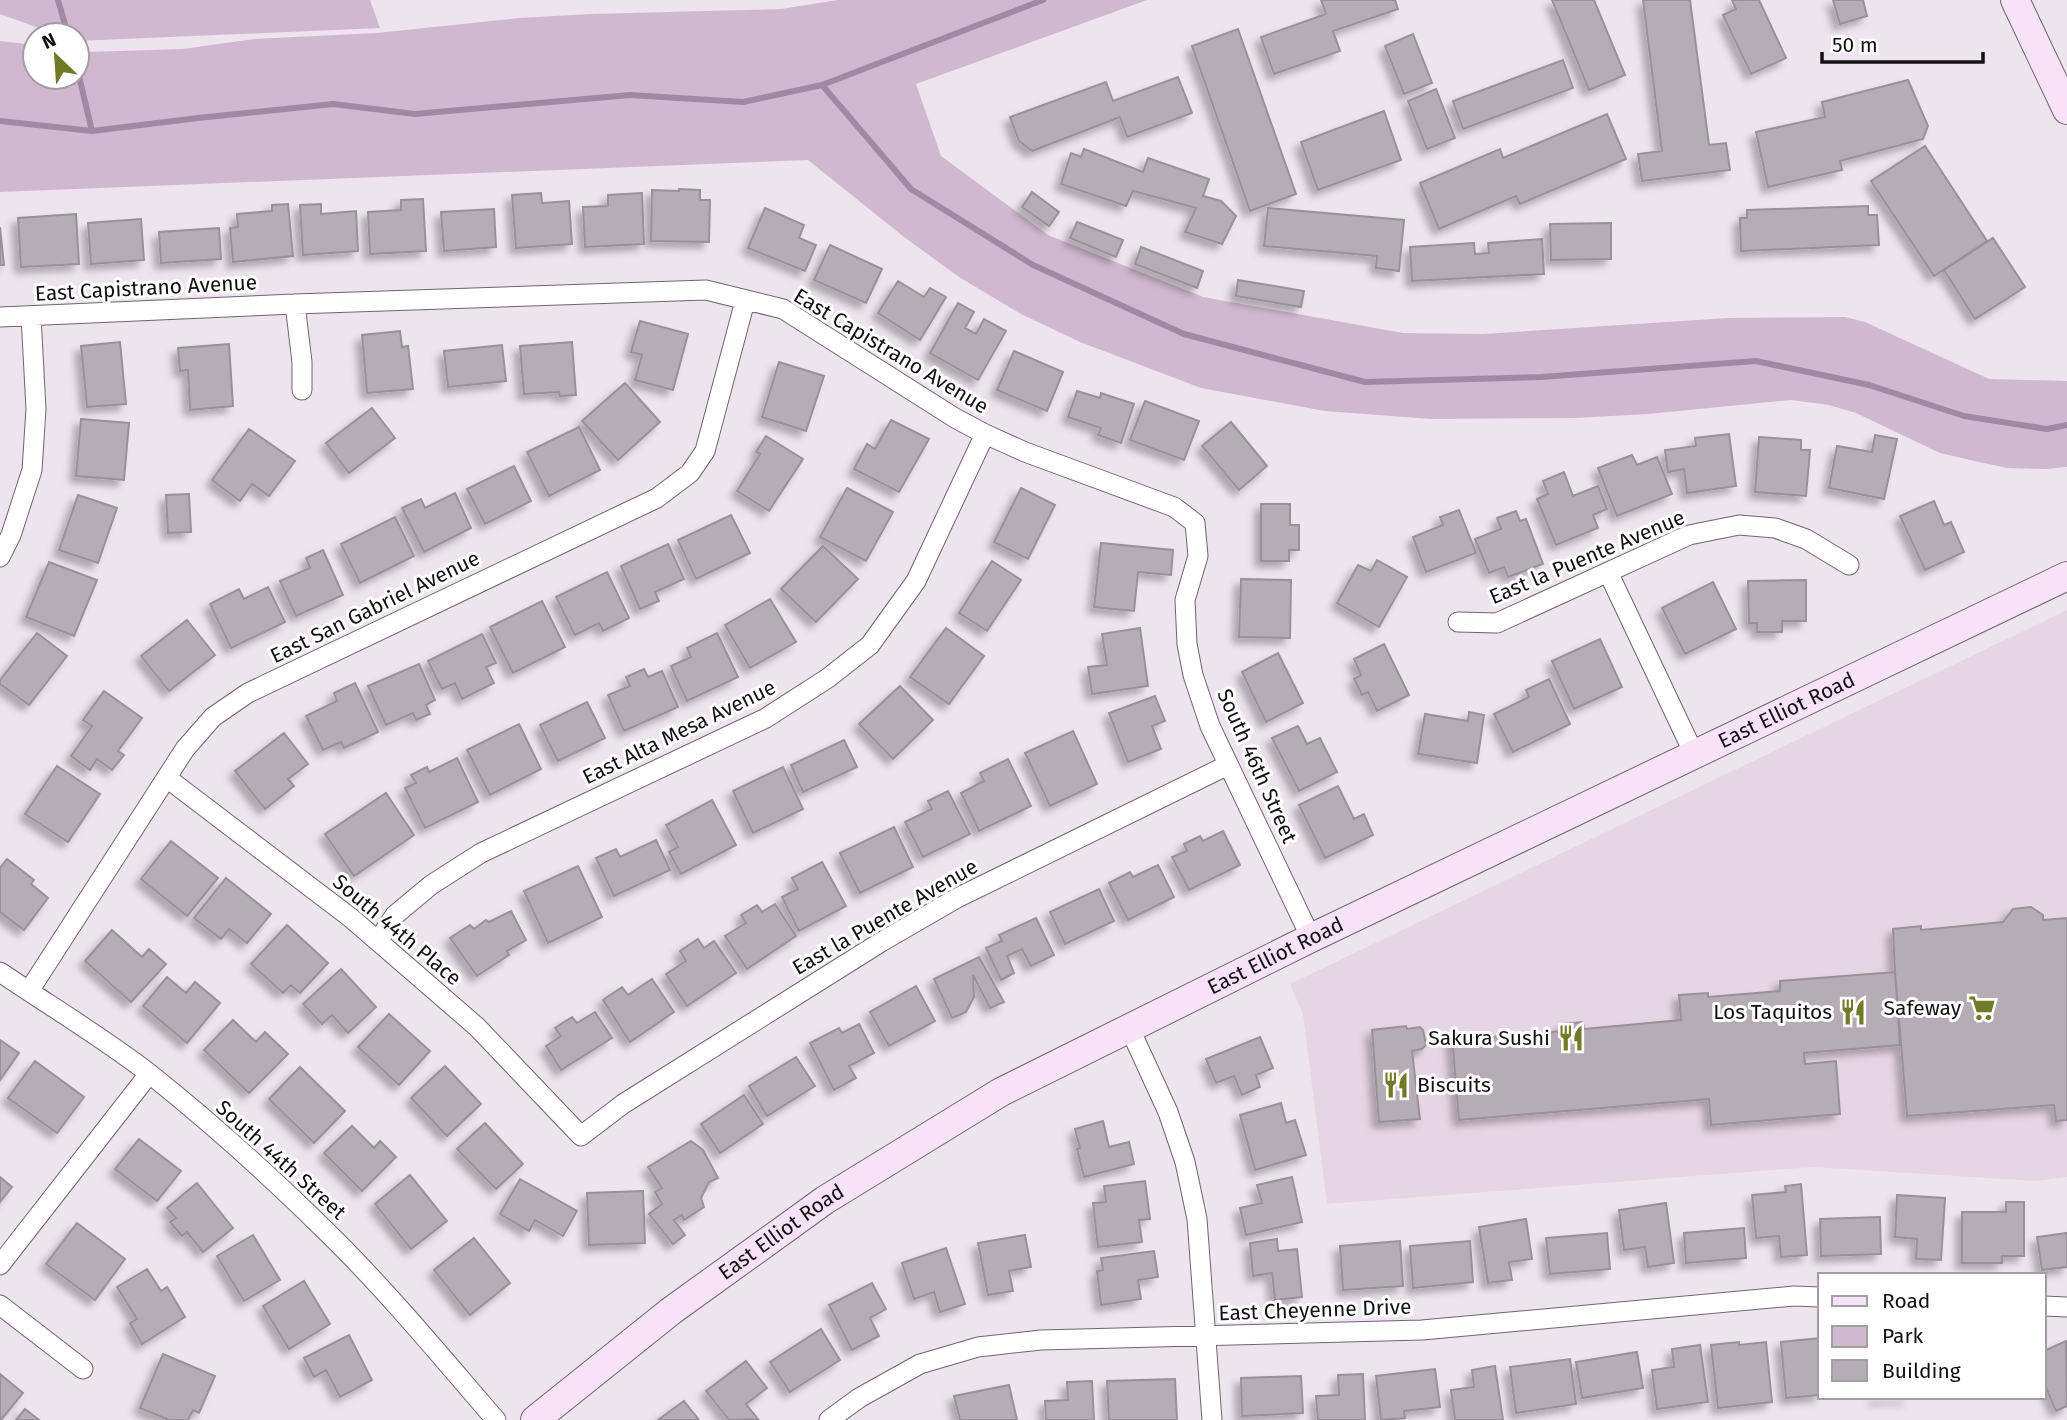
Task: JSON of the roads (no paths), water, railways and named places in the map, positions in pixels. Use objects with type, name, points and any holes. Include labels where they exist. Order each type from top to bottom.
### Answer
[{"type":"main road","points":[[2016,0],[2067,110]]},
{"type":"main road","name":"East Elliot Road","points":[[535,1420],[671,1311],[825,1200],[1001,1092],[1311,938],[2067,576]]},
{"type":"street","name":"East Capistrano Avenue","points":[[0,317],[706,290],[783,309],[955,418],[985,434],[1025,452],[1174,507],[1195,523]]},
{"type":"street","name":"East San Gabriel Avenue","points":[[29,992],[185,749],[213,717],[248,693],[657,498],[691,473],[705,451],[745,301]]},
{"type":"street","points":[[295,304],[302,362],[302,390]]},
{"type":"street","points":[[0,557],[11,535],[32,470],[36,409],[30,316]]},
{"type":"street","name":"East Alta Mesa Avenue","points":[[378,941],[395,915],[431,885],[481,853],[766,718],[828,678],[870,645],[916,581],[985,434]]},
{"type":"street","name":"South 46th Street","points":[[1195,523],[1198,556],[1185,600],[1187,644],[1193,675],[1210,726],[1311,938]]},
{"type":"street","name":"East la Puente Avenue","points":[[1458,622],[1497,623],[1689,535],[1739,525],[1775,528],[1806,538],[1849,565]]},
{"type":"street","points":[[1608,572],[1695,756]]},
{"type":"street","name":"East la Puente Avenue","points":[[580,1136],[623,1104],[881,942],[957,898],[1228,765]]},
{"type":"street","name":"South 44th Place","points":[[167,778],[378,941],[477,1027],[580,1136]]},
{"type":"street","name":"South 44th Street","points":[[0,972],[149,1074],[210,1125],[337,1242],[496,1420]]},
{"type":"street","points":[[1129,1027],[1168,1112],[1185,1162],[1197,1219],[1212,1420]]},
{"type":"street","points":[[0,1265],[149,1074]]},
{"type":"street","name":"East Cheyenne Drive","points":[[829,1420],[859,1398],[920,1364],[978,1347],[1041,1340],[1422,1330],[1794,1296],[1818,1297]]},
{"type":"street","points":[[0,1305],[83,1369]]},
{"type":"street","points":[[2046,1306],[2067,1307]]},
{"type":"waterway","points":[[58,0],[64,21]]},
{"type":"waterway","points":[[0,121],[92,131],[333,104],[415,114],[630,95],[743,102],[822,85],[1043,0]]},
{"type":"waterway","points":[[822,85],[911,189],[1033,265],[1184,334],[1365,382],[1541,377],[1756,361],[1869,385],[1964,416],[2047,429],[2067,425]]},
{"type":"waterway","points":[[82,91],[92,131]]},
{"type":"place","name":"Safeway","points":[[1982,1008]]},
{"type":"place","name":"Los Taquitos","points":[[1853,1012]]},
{"type":"place","name":"Sakura Sushi","points":[[1571,1038]]},
{"type":"place","name":"Biscuits","points":[[1396,1085]]}]
